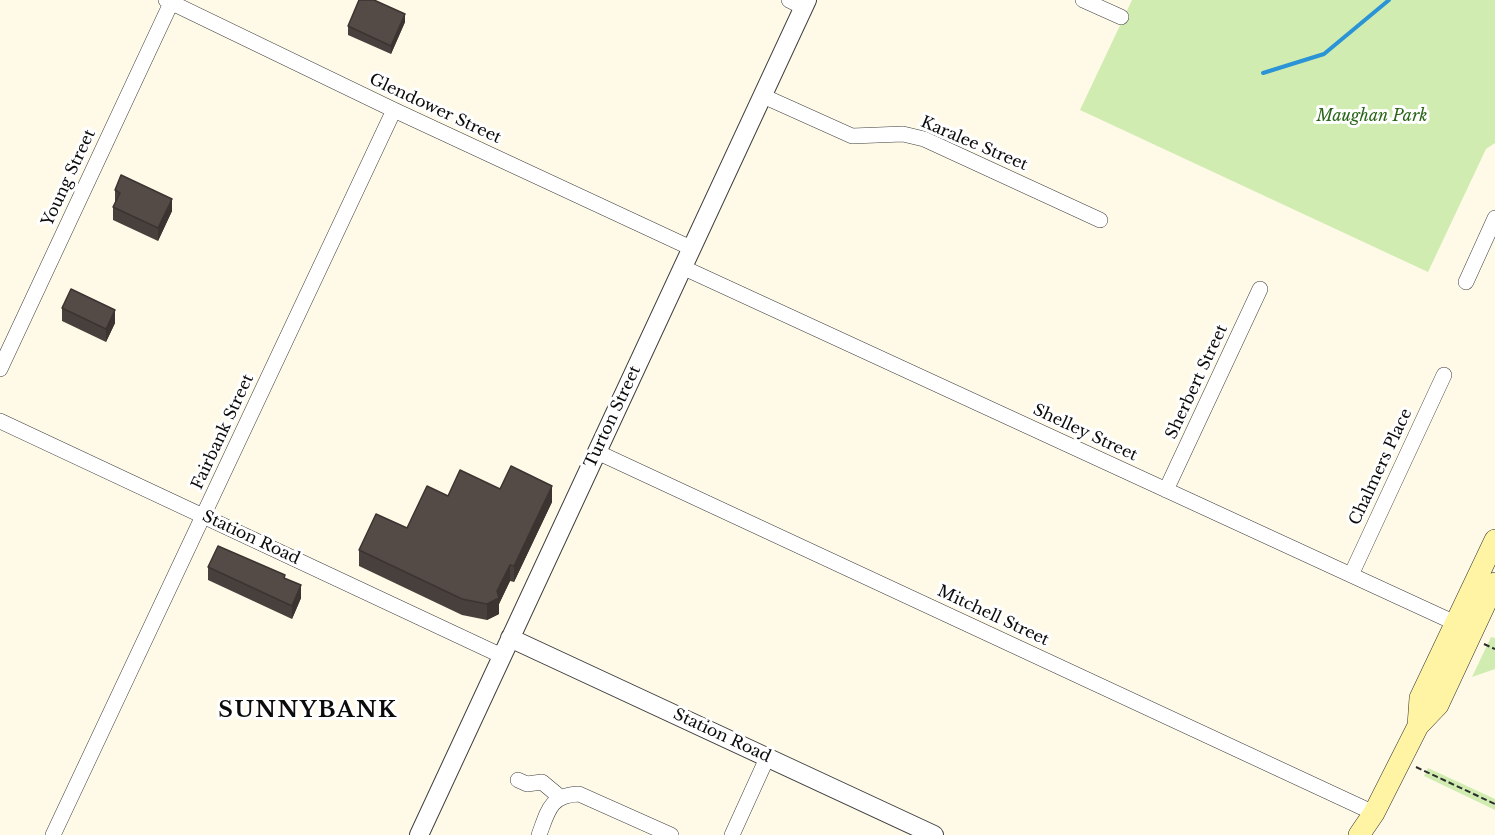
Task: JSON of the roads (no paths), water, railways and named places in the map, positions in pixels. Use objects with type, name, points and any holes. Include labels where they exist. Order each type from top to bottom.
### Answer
[{"type":"main road","points":[[1470,632],[1495,540]]},
{"type":"main road","points":[[1359,835],[1374,813],[1418,726],[1420,698],[1470,632],[1495,583]]},
{"type":"main road","points":[[1370,835],[1374,813]]},
{"type":"street","points":[[1083,0],[1121,18]]},
{"type":"street","name":"Glendower Street","points":[[168,1],[394,110],[692,248]]},
{"type":"street","name":"Young Street","points":[[0,369],[168,1]]},
{"type":"street","name":"Turton Street","points":[[419,835],[763,96],[800,2]]},
{"type":"street","name":"Karalee Street","points":[[763,96],[852,136],[865,138],[903,134],[924,139],[1100,220]]},
{"type":"street","name":"Fairbank Street","points":[[53,835],[394,110]]},
{"type":"street","points":[[1466,282],[1495,218]]},
{"type":"street","name":"Shelley Street","points":[[682,267],[1470,632]]},
{"type":"street","name":"Sherbert Street","points":[[1166,490],[1260,289]]},
{"type":"street","name":"Chalmers Place","points":[[1351,575],[1444,375]]},
{"type":"street","name":"Station Road","points":[[0,421],[501,656]]},
{"type":"street","name":"Mitchell Street","points":[[597,452],[1374,813]]},
{"type":"street","name":"Station Road","points":[[510,638],[933,835]]},
{"type":"street","points":[[732,835],[767,758]]},
{"type":"street","points":[[518,780],[527,784],[542,782],[560,797]]},
{"type":"street","points":[[539,835],[550,808],[564,794],[579,794],[671,835]]},
{"type":"waterway","points":[[1263,73],[1324,54],[1389,0]]},
{"type":"district","name":"SUNNYBANK","points":[[308,711]]},
{"type":"park label","name":"Maughan Park","points":[[1372,116]]}]
